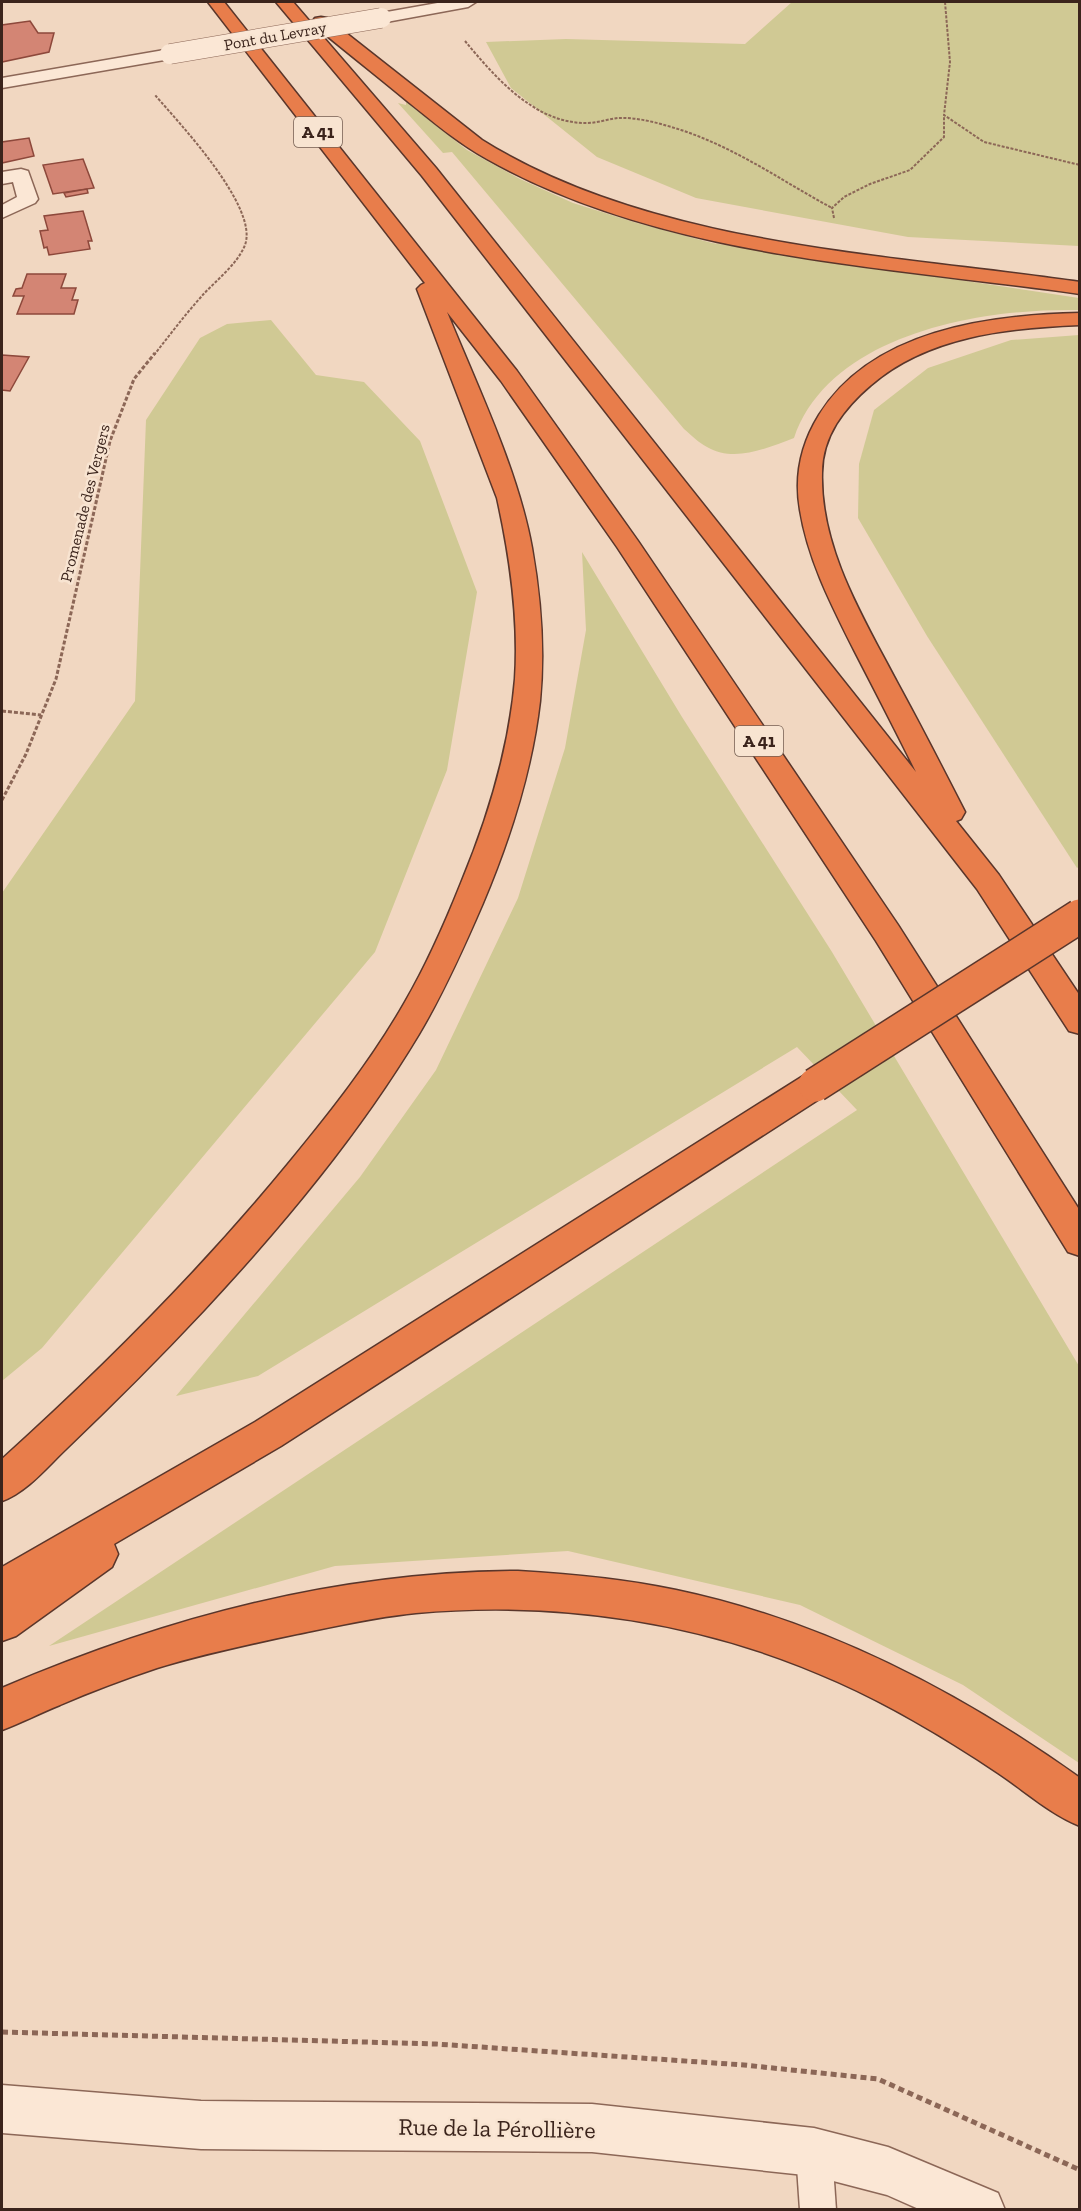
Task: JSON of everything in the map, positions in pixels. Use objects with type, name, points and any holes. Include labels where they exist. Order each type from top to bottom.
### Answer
[{"type":"highway","name":"A 41","points":[[216,2],[509,376],[636,556],[887,933],[1080,1242]]},
{"type":"highway","points":[[284,2],[429,172],[988,882],[1080,1022]]},
{"type":"highway","points":[[296,2],[446,124],[496,156],[547,182],[605,206],[728,237],[831,254],[1080,288]]},
{"type":"highway","points":[[2,1483],[108,1385],[219,1270],[284,1195],[338,1125],[418,1006],[446,951],[491,847],[510,787],[526,699],[528,638],[516,527],[502,476],[416,257]]},
{"type":"highway","points":[[988,882],[832,579],[813,526],[808,489],[811,456],[819,430],[836,405],[863,378],[901,355],[955,334],[973,330],[1026,322],[1080,319]]},
{"type":"highway","points":[[2,1588],[268,1434],[1080,916]]},
{"type":"highway","points":[[2,1622],[268,1434]]},
{"type":"highway","points":[[2,1709],[120,1660],[210,1634],[350,1604],[416,1594],[482,1591],[612,1598],[679,1610],[752,1629],[820,1653],[883,1682],[951,1718],[1024,1764],[1080,1805]]},
{"type":"street","name":"Pont du Levray","points":[[2,83],[468,2]]},
{"type":"street","points":[[2,177],[21,175],[28,199],[2,212]]},
{"type":"street","name":"Rue de la Pérollière","points":[[2,2109],[201,2125],[592,2128],[814,2152],[888,2171],[981,2210]]},
{"type":"lane","points":[[814,2152],[818,2210]]},
{"type":"path","points":[[832,208],[844,197],[870,184],[910,170],[944,137],[950,62],[945,2]]},
{"type":"path","points":[[437,7],[484,64],[516,97],[545,114],[581,123],[622,118],[638,120],[696,135],[725,147],[832,208]]},
{"type":"path","name":"Promenade des Vergers","points":[[2,800],[26,754],[56,679],[110,441],[134,379],[200,298],[240,255],[246,242],[247,225],[240,206],[206,155],[146,82],[138,60]]},
{"type":"path","points":[[944,115],[984,142],[1080,165]]},
{"type":"path","points":[[832,208],[834,220]]},
{"type":"path","points":[[2,711],[41,715]]},
{"type":"path","points":[[2,2032],[436,2044],[744,2065],[878,2079],[1080,2170]]},
{"type":"shaded area","points":[[792,2],[1079,2],[1079,246],[908,237],[696,198],[597,157],[511,88],[486,42],[566,39],[745,44]]},
{"type":"shaded area","points":[[406,102],[467,150],[520,179],[573,203],[637,223],[712,243],[1079,298],[1079,310],[999,314],[956,322],[914,334],[875,351],[840,373],[813,402],[794,438],[751,452],[729,454],[718,452],[701,443],[684,429],[452,152],[443,153],[398,103],[406,105]]},
{"type":"shaded area","points":[[271,320],[316,375],[364,382],[420,441],[477,592],[447,770],[375,952],[42,1348],[2,1381],[2,893],[135,701],[146,420],[200,338],[227,324]]},
{"type":"shaded area","points":[[1079,335],[1080,866],[1077,868],[927,636],[858,518],[859,464],[874,410],[928,368],[1011,340]]},
{"type":"shaded area","points":[[582,552],[682,717],[832,952],[1079,1366],[1079,1763],[963,1685],[800,1605],[568,1551],[335,1566],[49,1646],[857,1110],[797,1047],[258,1376],[176,1396],[360,1177],[436,1070],[518,898],[565,748],[586,630]]},
{"type":"building","points":[[30,21],[38,33],[54,33],[49,52],[2,62],[2,25]]},
{"type":"building","points":[[29,138],[34,156],[2,163],[2,142]]},
{"type":"building","points":[[83,159],[94,188],[53,194],[43,165]]},
{"type":"building","points":[[87,189],[88,193],[66,197],[64,193]]},
{"type":"building","points":[[83,211],[92,241],[88,241],[90,249],[49,255],[47,247],[44,248],[40,231],[48,230],[44,216]]},
{"type":"building","points":[[27,274],[66,274],[61,288],[76,288],[72,300],[78,300],[74,314],[17,314],[24,296],[13,296],[16,289],[22,288]]},
{"type":"building","points":[[2,355],[29,357],[10,391],[2,390]]}]
